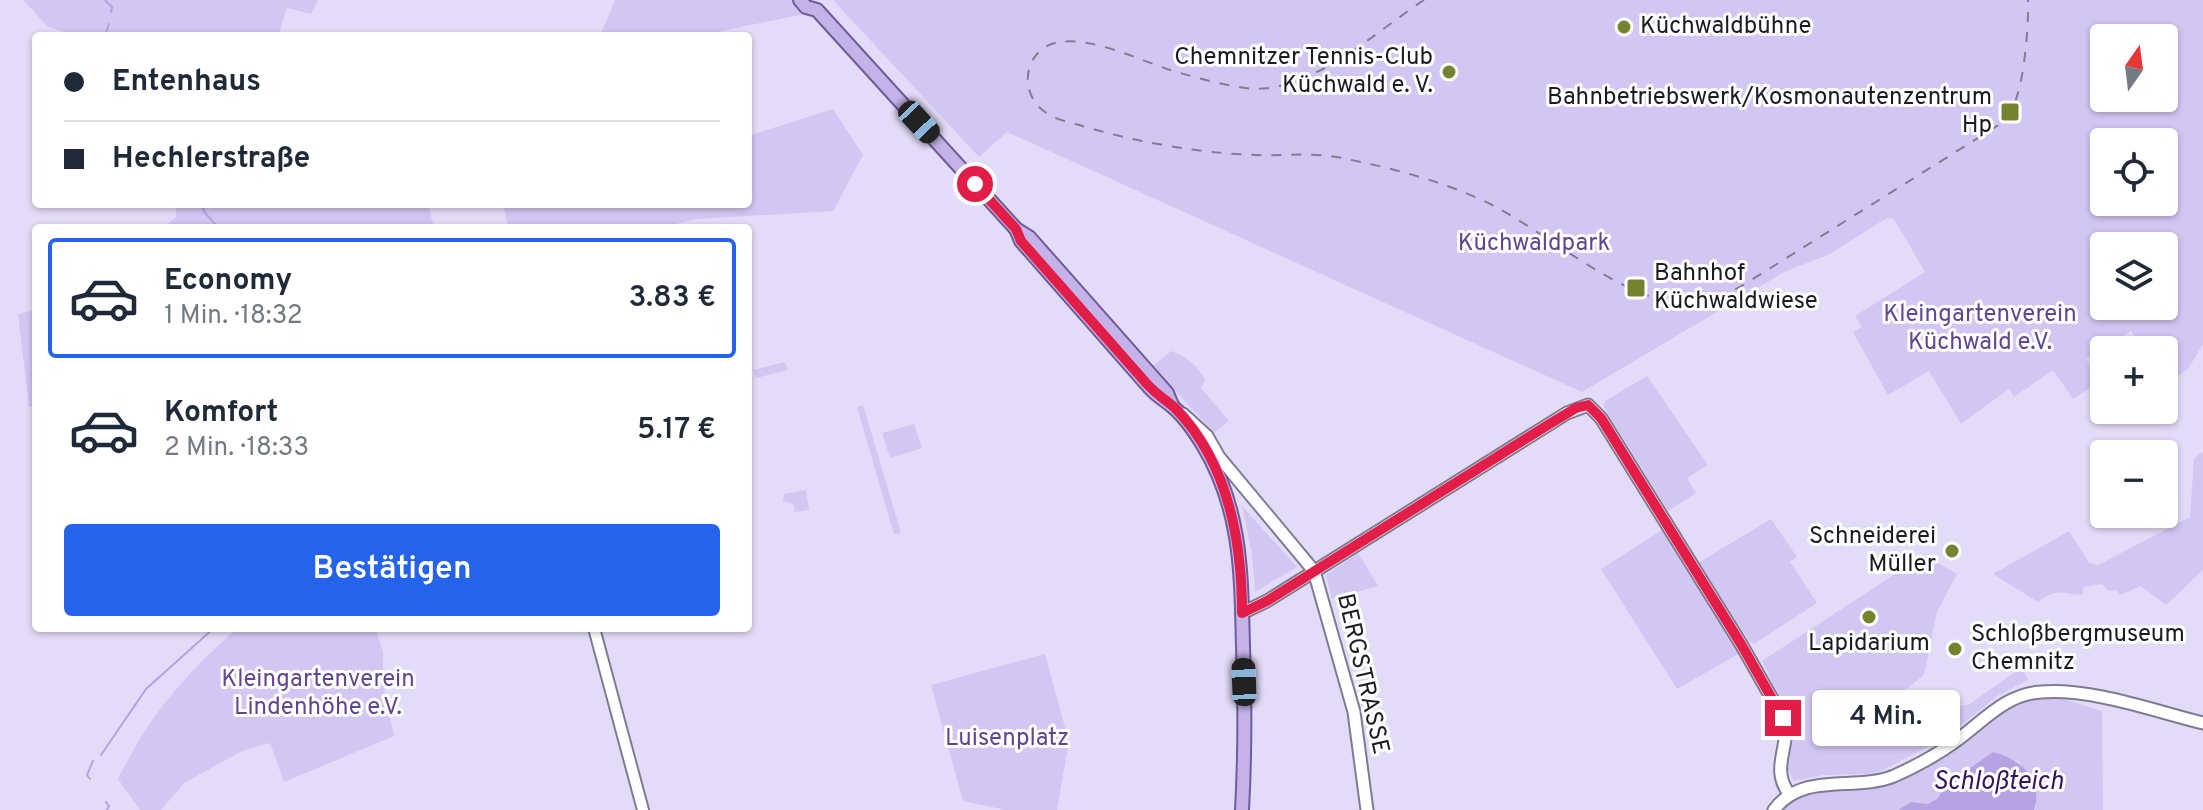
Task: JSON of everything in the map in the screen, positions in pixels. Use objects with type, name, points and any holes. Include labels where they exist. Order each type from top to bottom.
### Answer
[{"type":"main road","points":[[800,0],[806,7],[816,5],[1016,229],[1021,241],[1160,399],[1174,407],[1203,445],[1229,503],[1240,550],[1246,729],[1242,810]]},
{"type":"main road","points":[[1242,613],[1258,607],[1551,423],[1576,408],[1588,405],[1601,418],[1741,644],[1783,718],[1786,728],[1780,768],[1790,795]]},
{"type":"main road","name":"BERGSTRASSE","points":[[1174,407],[1197,423],[1219,457],[1314,571],[1354,712],[1367,810]]},
{"type":"main road","points":[[1774,810],[1790,795],[1815,786],[1860,784],[1895,775],[1952,744],[1998,707],[2027,693],[2060,692],[2203,722]]},
{"type":"street","points":[[595,632],[643,810]]},
{"type":"green space","points":[[23,0],[318,0],[311,14],[287,8],[279,32],[64,32],[48,27]]},
{"type":"green space","points":[[615,0],[797,0],[809,13],[717,32],[602,32]]},
{"type":"green space","name":"Küchwaldpark","points":[[833,0],[2203,0],[2203,344],[2188,369],[2178,376],[2178,336],[2134,336],[2131,331],[2123,336],[2090,336],[2090,357],[2086,359],[2090,366],[2090,388],[2073,399],[2053,370],[2014,397],[2009,389],[1961,424],[1929,371],[1888,395],[1853,332],[1862,327],[1855,316],[1925,272],[1894,219],[1887,218],[1828,255],[1786,271],[1582,392],[1007,132],[979,157]]},
{"type":"green space","points":[[833,109],[863,155],[833,211],[696,219],[676,224],[507,224],[504,208],[752,208],[752,135]]},
{"type":"green space","points":[[176,208],[429,208],[433,224],[168,224],[176,217]]},
{"type":"green space","points":[[32,311],[32,407],[29,407],[18,314]]},
{"type":"green space","points":[[1171,351],[1199,370],[1205,380],[1201,388],[1229,421],[1214,433],[1153,366]]},
{"type":"green space","points":[[785,362],[788,370],[756,378],[753,370]]},
{"type":"green space","points":[[1647,376],[1708,465],[1687,478],[1696,493],[1668,511],[1604,407],[1605,401]]},
{"type":"green space","points":[[863,405],[901,533],[894,534],[857,407]]},
{"type":"green space","points":[[914,424],[922,448],[890,458],[882,433]]},
{"type":"green space","points":[[2203,452],[2203,570],[2166,605],[2141,586],[2121,595],[2116,590],[2108,591],[2102,584],[2083,587],[2083,595],[2055,593],[2038,602],[1993,574],[2069,531],[2089,563],[2098,565],[2169,528],[2178,528],[2178,523],[2190,517],[2194,458]]},
{"type":"green space","points":[[806,490],[809,510],[795,512],[793,504],[783,501],[784,494]]},
{"type":"green space","points":[[1242,506],[1297,567],[1255,592],[1252,554]]},
{"type":"green space","points":[[1771,519],[1797,557],[1790,562],[1817,603],[1754,644],[1749,641],[1698,563]]},
{"type":"green space","points":[[1662,530],[1740,653],[1677,689],[1601,569]]},
{"type":"green space","points":[[1358,553],[1378,586],[1332,599],[1326,575]]},
{"type":"green space","points":[[1924,555],[1957,574],[1937,612],[1924,675],[1901,693],[1930,728],[1946,719],[1939,711],[1970,704],[2022,667],[2028,680],[1999,695],[1946,737],[1881,771],[1823,775],[1794,781],[1788,770],[1794,725],[1762,661]]},
{"type":"green space","name":"Kleingartenverein Lindenhöhe e.V.","points":[[233,632],[376,632],[383,652],[383,681],[394,736],[284,782],[270,743],[244,750],[184,783],[161,810],[140,810],[118,779],[156,715]]},
{"type":"green space","name":"Luisenplatz","points":[[1045,654],[1069,742],[1057,810],[1006,810],[963,801],[931,685]]},
{"type":"green space","points":[[2055,696],[2102,711],[2103,810],[2034,810],[2036,807],[2020,762],[1993,752],[1929,804],[1911,802],[1898,810],[1776,810],[1787,795],[1894,777],[2018,700]]},
{"type":"water","name":"Schloßteich","points":[[1993,752],[2012,759],[2033,780],[2036,789],[2034,810],[1898,810],[1911,802],[1928,804],[1937,799],[1944,789]]},
{"type":"waterway","points":[[105,0],[112,7],[111,12]]},
{"type":"waterway","points":[[106,32],[109,24]]},
{"type":"waterway","points":[[203,208],[215,224]]},
{"type":"waterway","points":[[101,755],[146,689],[210,632]]},
{"type":"waterway","points":[[90,779],[87,775],[93,761]]},
{"type":"waterway","points":[[106,802],[109,806],[107,810]]},
{"type":"railway","points":[[1424,0],[1339,59],[1292,83],[1268,88],[1245,88],[1167,69],[1100,46],[1072,41],[1049,45],[1037,54],[1029,69],[1029,87],[1036,103],[1053,117],[1122,137],[1211,152],[1331,156],[1432,181],[1507,213],[1581,261],[1632,289],[1657,299],[1698,303],[1722,296],[1745,284],[2004,120],[2019,90],[2028,0]]},
{"type":"place","name":"Küchwaldbühne","points":[[1624,27]]},
{"type":"place","name":"Chemnitzer Tennis-Club Küchwald e. V.","points":[[1449,72]]},
{"type":"place","name":"Bahnbetriebswerk/Kosmonautenzentrum Hp","points":[[2010,112]]},
{"type":"place","name":"Bahnhof Küchwaldwiese","points":[[1636,288]]},
{"type":"place","name":"Schneiderei Müller","points":[[1952,551]]},
{"type":"place","name":"Lapidarium","points":[[1869,617]]},
{"type":"place","name":"Schloßbergmuseum Chemnitz","points":[[1955,649]]},
{"type":"route","points":[[975,184],[1160,399],[1172,405],[1203,445],[1229,503],[1234,522],[1240,550],[1242,613],[1258,607],[1551,423],[1576,408],[1588,405],[1601,418],[1741,644],[1783,718]]},
{"type":"park label","name":"Kleingartenverein Küchwald e.V.","points":[[1980,329]]}]
